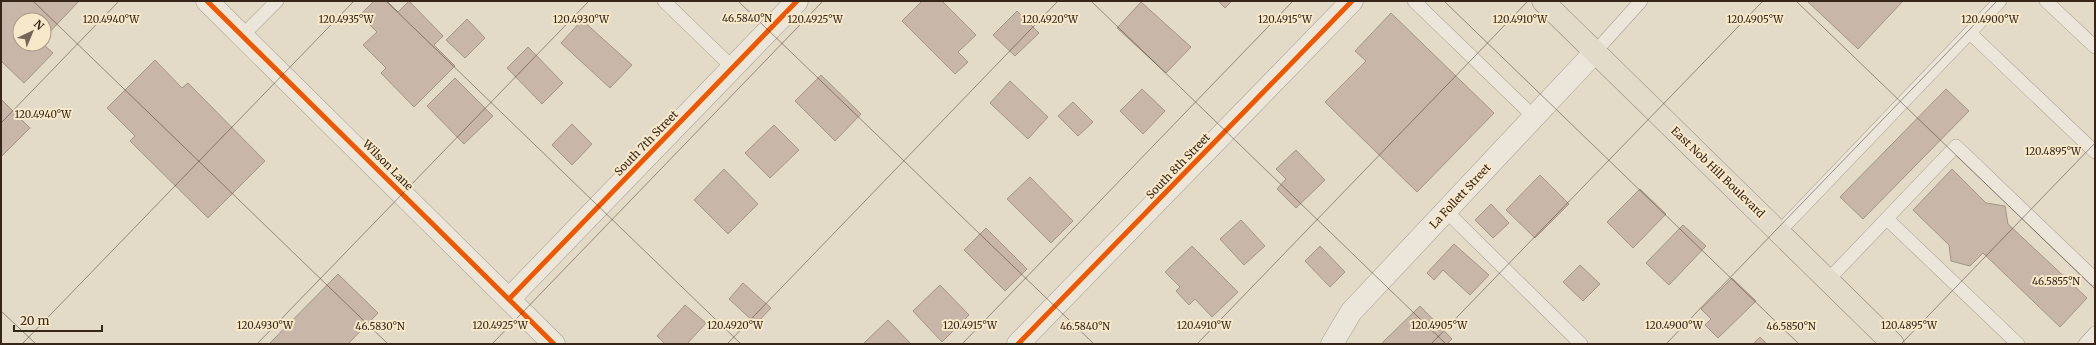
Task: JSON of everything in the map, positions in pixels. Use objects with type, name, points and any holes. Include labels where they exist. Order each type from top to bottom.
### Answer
[{"type":"main road","name":"East Nob Hill Boulevard","points":[[1543,1],[1893,344]]},
{"type":"street","name":"Wilson Lane","points":[[207,1],[554,344]]},
{"type":"street","name":"South 7th Street","points":[[509,299],[797,1]]},
{"type":"street","name":"South 8th Street","points":[[1018,344],[1352,1]]},
{"type":"street","name":"La Follett Street","points":[[1332,344],[1351,312],[1595,52]]},
{"type":"lane","points":[[242,36],[277,1]]},
{"type":"lane","points":[[664,1],[732,67]]},
{"type":"lane","points":[[1414,1],[1534,117]]},
{"type":"lane","points":[[1595,52],[1641,1]]},
{"type":"lane","points":[[1779,232],[2000,1]]},
{"type":"lane","points":[[2046,1],[2095,47]]},
{"type":"lane","points":[[1970,33],[2095,152]]},
{"type":"lane","points":[[1828,280],[1956,146],[2095,279]]},
{"type":"lane","points":[[1446,211],[1581,344]]},
{"type":"lane","points":[[1887,219],[2018,344]]},
{"type":"lane","points":[[2085,344],[2095,333]]},
{"type":"building","points":[[1,1],[79,1],[52,30],[52,12],[12,12],[12,52],[53,53],[24,83],[1,61]]},
{"type":"building","points":[[374,1],[387,1],[398,12],[409,1],[443,36],[434,45],[455,66],[414,107],[381,73],[386,68],[363,45],[377,32],[360,15]]},
{"type":"building","points":[[922,1],[942,1],[976,35],[958,52],[968,62],[955,74],[902,21]]},
{"type":"building","points":[[1218,1],[1232,1],[1225,8]]},
{"type":"building","points":[[1807,1],[1903,1],[1858,49]]},
{"type":"building","points":[[1141,2],[1191,47],[1166,73],[1117,28]]},
{"type":"building","points":[[1017,11],[1039,33],[1015,56],[993,35]]},
{"type":"building","points":[[1391,13],[1494,113],[1417,192],[1325,102],[1366,61],[1355,51]]},
{"type":"building","points":[[467,19],[485,38],[465,58],[446,40]]},
{"type":"building","points":[[582,20],[632,65],[610,88],[561,43]]},
{"type":"building","points":[[528,47],[563,83],[542,104],[507,68]]},
{"type":"building","points":[[155,60],[182,88],[188,83],[265,161],[208,218],[130,141],[135,136],[107,108]]},
{"type":"building","points":[[821,75],[861,114],[835,141],[795,101]]},
{"type":"building","points":[[455,78],[493,116],[464,144],[427,106]]},
{"type":"building","points":[[1010,81],[1048,117],[1028,139],[990,103]]},
{"type":"building","points":[[1142,89],[1165,111],[1143,134],[1120,111]]},
{"type":"building","points":[[1946,89],[1969,111],[1863,219],[1840,197]]},
{"type":"building","points":[[1,99],[30,128],[1,157]]},
{"type":"building","points":[[1073,102],[1093,122],[1078,136],[1058,116]]},
{"type":"building","points":[[572,124],[592,144],[572,165],[552,145]]},
{"type":"building","points":[[774,125],[799,150],[770,178],[745,153]]},
{"type":"building","points":[[1296,150],[1325,180],[1296,208],[1277,189],[1286,179],[1276,169]]},
{"type":"building","points":[[724,169],[758,204],[728,234],[694,200]]},
{"type":"building","points":[[1952,169],[1986,203],[2005,206],[2008,224],[2087,298],[2060,327],[1983,253],[1970,266],[1951,261],[1949,245],[1913,210]]},
{"type":"building","points":[[1540,175],[1569,204],[1535,238],[1506,210]]},
{"type":"building","points":[[1030,177],[1073,221],[1051,243],[1007,199]]},
{"type":"building","points":[[1640,189],[1666,214],[1633,248],[1607,222]]},
{"type":"building","points":[[1491,204],[1509,223],[1493,238],[1475,220]]},
{"type":"building","points":[[1241,220],[1265,246],[1244,265],[1220,239]]},
{"type":"building","points":[[1683,225],[1706,246],[1669,285],[1646,263]]},
{"type":"building","points":[[986,228],[1027,269],[1005,291],[964,250]]},
{"type":"building","points":[[1454,244],[1489,275],[1470,295],[1443,270],[1434,280],[1427,273]]},
{"type":"building","points":[[1192,246],[1238,292],[1212,317],[1195,299],[1189,305],[1176,291],[1180,287],[1165,272]]},
{"type":"building","points":[[1320,246],[1345,272],[1330,287],[1305,261]]},
{"type":"building","points":[[1580,265],[1600,284],[1583,301],[1563,282]]},
{"type":"building","points":[[338,274],[378,313],[348,344],[269,344]]},
{"type":"building","points":[[1732,278],[1756,301],[1718,338],[1705,325],[1711,319],[1701,309]]},
{"type":"building","points":[[743,283],[771,308],[756,324],[729,299]]},
{"type":"building","points":[[940,285],[969,315],[942,342],[913,311]]},
{"type":"building","points":[[685,305],[706,323],[687,344],[665,344],[657,336]]},
{"type":"building","points":[[1420,306],[1452,339],[1447,344],[1381,344]]},
{"type":"building","points":[[888,320],[911,344],[863,344]]},
{"type":"building","points":[[1760,337],[1767,344],[1753,344]]},
{"type":"cycle path","points":[[207,1],[554,344]]},
{"type":"cycle path","points":[[509,299],[797,1]]},
{"type":"cycle path","points":[[1018,344],[1352,1]]}]
